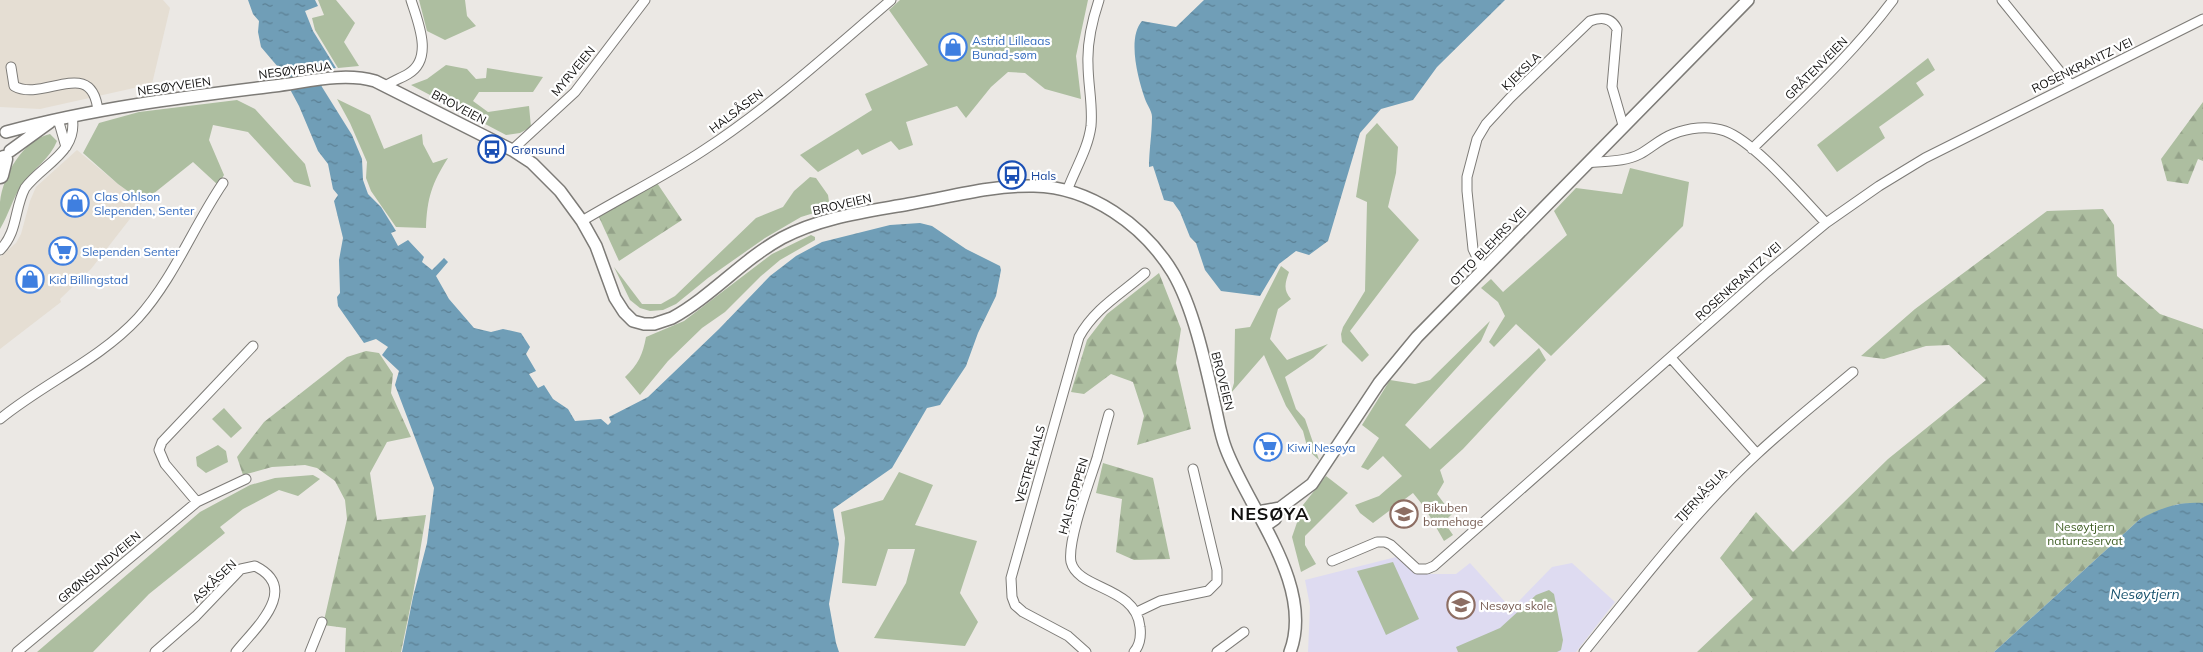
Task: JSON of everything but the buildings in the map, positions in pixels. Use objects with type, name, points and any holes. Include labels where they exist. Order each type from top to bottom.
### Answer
[{"type":"highway","points":[[0,176],[5,157]]},
{"type":"street","points":[[386,85],[409,74],[421,57],[423,43],[411,0]]},
{"type":"street","name":"MYRVEIEN","points":[[512,150],[575,92],[645,0]]},
{"type":"street","name":"HALSÅSEN","points":[[582,221],[702,151],[724,136],[805,73],[891,0]]},
{"type":"street","points":[[1068,191],[1074,171],[1085,150],[1090,129],[1089,38],[1098,0]]},
{"type":"street","name":"OTTO BLEHRS VEI","points":[[1258,512],[1280,508],[1312,484],[1397,360],[1624,125],[1748,0]]},
{"type":"street","name":"GRÅTENVEIEN","points":[[1752,149],[1839,64],[1893,0]]},
{"type":"street","points":[[2002,0],[2070,84]]},
{"type":"street","name":"KJEKSLA","points":[[1483,270],[1473,248],[1467,191],[1467,176],[1477,139],[1486,124],[1510,98],[1590,21],[1598,18],[1606,18],[1614,23],[1617,29],[1612,87],[1624,125]]},
{"type":"street","name":"ROSENKRANTZ VEI","points":[[1332,561],[1378,542],[1385,542],[1417,569],[1427,569],[1434,566],[1766,272],[1826,223],[1879,186],[1925,158],[2203,19]]},
{"type":"street","points":[[11,67],[14,86],[19,89],[33,90],[65,84],[85,84],[94,91],[98,111]]},
{"type":"street","name":"BROVEIEN","points":[[340,78],[360,77],[386,85],[512,150],[536,166],[560,191],[582,221],[599,254],[620,306],[633,321],[640,324],[654,324],[678,315],[755,256],[780,240],[824,221],[995,189],[1040,186],[1068,191],[1098,203],[1126,221],[1155,248],[1171,270],[1191,316],[1225,447],[1265,526],[1287,577],[1294,600],[1297,626],[1290,652]]},
{"type":"street","name":"NESØYBRUA","points":[[253,89],[340,78]]},
{"type":"street","name":"NESØYVEIEN","points":[[3,130],[98,111],[253,89]]},
{"type":"street","points":[[0,250],[12,232],[25,188],[66,147],[74,129],[72,116]]},
{"type":"street","points":[[54,121],[66,147]]},
{"type":"street","name":"NESØYVEIEN","points":[[5,157],[54,121]]},
{"type":"street","points":[[1588,163],[1634,156],[1672,134],[1685,130],[1717,129],[1730,133],[1752,149],[1826,223]]},
{"type":"street","points":[[3,130],[11,140],[5,157]]},
{"type":"street","points":[[0,419],[34,394],[94,355],[136,320],[152,301],[223,183]]},
{"type":"street","name":"VESTRE HALS","points":[[1086,652],[1068,636],[1023,612],[1015,604],[1012,597],[1011,578],[1079,337],[1090,318],[1103,305],[1145,273]]},
{"type":"street","points":[[198,502],[166,464],[159,450],[162,442],[253,346]]},
{"type":"street","points":[[1671,358],[1757,454]]},
{"type":"street","name":"TJERNÅSLIA","points":[[1584,652],[1666,551],[1757,454],[1853,372]]},
{"type":"street","name":"HALSTOPPEN","points":[[1109,414],[1077,525],[1071,551],[1071,562],[1076,571],[1083,577],[1116,594],[1137,612]]},
{"type":"street","points":[[1134,652],[1140,636],[1137,612],[1160,601],[1208,591],[1217,582],[1217,570],[1193,469]]},
{"type":"street","name":"GRØNSUNDVEIEN","points":[[17,652],[198,502],[246,479]]},
{"type":"street","points":[[1265,526],[1275,518],[1280,508]]},
{"type":"street","name":"ASKÅSEN","points":[[155,652],[196,616],[241,569],[255,566],[267,571],[271,576],[275,587],[275,596],[270,610],[236,652]]},
{"type":"street","points":[[310,652],[322,622]]},
{"type":"street","points":[[1217,652],[1244,632]]},
{"type":"shaded area","points":[[0,0],[163,0],[170,8],[152,84],[40,109],[0,107]]},
{"type":"shaded area","name":"Slependen Senter","points":[[77,150],[143,202],[91,269],[60,299],[61,302],[0,349],[0,257],[16,243],[21,234],[36,187]]},
{"type":"shaded area","name":"Nesøya skole","points":[[1396,557],[1415,574],[1456,574],[1470,563],[1507,604],[1517,603],[1552,567],[1572,563],[1615,602],[1576,652],[1308,652],[1310,606],[1305,580]]},
{"type":"green space","points":[[318,0],[336,0],[355,23],[344,42],[359,66],[338,68],[315,30],[312,18],[324,15]]},
{"type":"green space","points":[[419,0],[465,0],[467,16],[476,26],[445,40],[427,31]]},
{"type":"green space","points":[[900,0],[1088,0],[1076,56],[1081,99],[1045,89],[1025,73],[1008,72],[991,87],[966,118],[957,106],[906,122],[913,145],[899,150],[891,141],[862,155],[858,149],[818,172],[800,155],[872,110],[865,94],[928,65],[889,10]]},
{"type":"green space","points":[[1928,58],[1935,70],[1916,83],[1924,95],[1879,127],[1885,138],[1837,172],[1817,145]]},
{"type":"green space","points":[[446,65],[467,69],[476,79],[486,78],[487,68],[543,77],[533,92],[479,92],[473,101],[488,112],[529,106],[531,127],[520,133],[506,135],[411,85],[427,79]]},
{"type":"green space","points":[[337,99],[370,115],[384,149],[422,134],[423,144],[433,163],[448,158],[431,191],[426,228],[396,227],[371,191],[366,178],[367,162]]},
{"type":"green space","points":[[237,100],[255,109],[305,164],[311,187],[294,182],[248,132],[213,125],[209,140],[224,175],[218,185],[193,162],[143,202],[118,184],[83,153],[99,123],[139,112]]},
{"type":"green space","points":[[2203,102],[2203,161],[2198,159],[2188,184],[2167,181],[2161,159]]},
{"type":"green space","points":[[1377,123],[1398,147],[1396,173],[1388,207],[1419,240],[1350,331],[1369,355],[1362,362],[1342,342],[1341,334],[1343,327],[1365,291],[1367,202],[1356,197],[1366,135]]},
{"type":"green space","points":[[50,134],[57,141],[54,147],[23,183],[0,229],[0,202],[10,170],[31,143]]},
{"type":"green space","points":[[1630,168],[1689,182],[1683,226],[1551,356],[1516,324],[1494,347],[1489,342],[1505,316],[1498,302],[1481,288],[1491,279],[1503,292],[1567,235],[1554,211],[1576,188],[1622,194]]},
{"type":"green space","points":[[810,177],[816,178],[828,195],[830,208],[801,217],[765,238],[708,278],[676,304],[663,310],[650,311],[640,308],[630,300],[614,267],[642,304],[661,304],[675,296],[756,218],[783,207],[794,191]]},
{"type":"green space","points":[[657,183],[682,220],[619,261],[598,215]]},
{"type":"green space","name":"Nesøytjern naturreservat","points":[[2103,209],[2114,225],[2117,276],[2160,314],[2203,329],[2203,503],[2178,504],[2140,519],[1994,652],[1697,652],[1753,599],[1720,558],[1756,512],[1793,552],[1888,459],[1986,380],[1949,345],[1926,346],[1884,359],[1861,356],[1915,309],[2047,211]]},
{"type":"green space","points":[[811,235],[815,237],[815,240],[780,260],[725,312],[702,328],[668,361],[640,395],[625,377],[639,359],[646,337],[684,321],[772,254]]},
{"type":"green space","points":[[1281,266],[1289,272],[1285,286],[1291,299],[1278,309],[1270,339],[1287,360],[1328,344],[1313,358],[1285,377],[1296,409],[1305,419],[1319,460],[1308,450],[1303,431],[1286,406],[1264,355],[1231,393],[1234,383],[1235,329],[1250,327]]},
{"type":"green space","points":[[1159,273],[1181,329],[1176,363],[1191,429],[1137,445],[1144,416],[1133,382],[1111,374],[1084,394],[1071,392],[1087,340],[1107,314]]},
{"type":"green space","points":[[1490,321],[1481,341],[1405,425],[1430,449],[1539,348],[1546,360],[1463,449],[1440,470],[1444,482],[1437,494],[1452,514],[1444,522],[1453,535],[1444,541],[1425,508],[1413,493],[1373,523],[1360,513],[1355,505],[1379,496],[1402,476],[1383,456],[1368,470],[1361,467],[1379,438],[1362,425],[1390,380],[1415,384],[1430,380]]},
{"type":"green space","points":[[366,351],[379,353],[393,374],[391,393],[411,437],[387,442],[370,473],[377,520],[426,515],[401,652],[345,652],[346,628],[323,625],[347,519],[345,500],[335,481],[317,468],[305,465],[272,467],[243,475],[237,457],[264,422],[347,357]]},
{"type":"green space","points":[[224,408],[242,428],[231,438],[212,419]]},
{"type":"green space","points":[[218,445],[226,451],[228,462],[206,473],[197,466],[196,457]]},
{"type":"green space","points":[[1103,463],[1153,478],[1170,559],[1134,560],[1116,552],[1122,499],[1096,493]]},
{"type":"green space","points":[[899,472],[933,485],[915,525],[977,541],[960,593],[978,622],[965,646],[874,638],[906,583],[915,549],[888,549],[876,586],[842,583],[845,538],[841,512],[883,500]]},
{"type":"green space","points":[[313,475],[320,479],[298,496],[279,490],[243,509],[220,527],[225,533],[149,594],[93,652],[37,652],[200,512],[250,485],[275,478]]},
{"type":"green space","points":[[1326,476],[1348,493],[1305,536],[1305,545],[1316,564],[1301,572],[1292,537],[1303,505]]},
{"type":"green space","points":[[1393,562],[1419,619],[1386,635],[1357,571]]},
{"type":"green space","points":[[1549,590],[1554,594],[1563,640],[1561,650],[1557,652],[1458,652],[1456,647],[1500,628],[1536,595]]},
{"type":"water","points":[[248,0],[315,0],[318,6],[305,11],[313,31],[336,68],[316,72],[322,87],[352,135],[362,159],[363,180],[368,194],[381,207],[396,231],[391,233],[398,246],[408,240],[424,257],[422,262],[432,270],[444,258],[448,262],[436,276],[449,299],[474,328],[491,332],[503,329],[521,333],[530,347],[526,354],[536,371],[529,374],[538,388],[544,385],[553,399],[568,409],[575,421],[601,419],[608,425],[611,422],[609,417],[648,397],[719,329],[770,276],[796,256],[822,242],[890,225],[920,223],[932,226],[966,249],[1000,266],[1001,270],[996,296],[978,333],[966,366],[940,405],[927,408],[892,468],[833,509],[839,544],[829,604],[839,652],[402,652],[413,597],[427,543],[434,488],[395,385],[399,371],[382,355],[388,347],[376,339],[364,343],[338,306],[337,297],[340,293],[339,260],[343,238],[334,201],[338,195],[333,189],[328,164],[318,151],[299,106],[278,67],[261,47],[258,32],[259,21],[253,14]]},
{"type":"water","points":[[1204,0],[1505,0],[1437,67],[1413,100],[1381,109],[1360,133],[1328,241],[1309,255],[1296,251],[1279,264],[1260,296],[1221,291],[1205,270],[1196,243],[1190,237],[1180,212],[1173,202],[1164,200],[1153,166],[1149,167],[1152,117],[1142,91],[1135,59],[1135,38],[1138,28],[1142,21],[1176,27]]},
{"type":"water","name":"Nesøytjern","points":[[2186,503],[2203,503],[2203,652],[1994,652],[2140,519],[2170,506]]},
{"type":"place","name":"Astrid Lilleaas Bunad-søm","points":[[953,47]]},
{"type":"place","name":"Grønsund","points":[[492,149]]},
{"type":"place","name":"Hals","points":[[1012,175]]},
{"type":"place","name":"Clas Ohlson Slependen, Senter","points":[[75,203]]},
{"type":"place","name":"Slependen Senter","points":[[63,251]]},
{"type":"place","name":"Kid Billingstad","points":[[30,279]]},
{"type":"place","name":"Kiwi Nesøya","points":[[1268,447]]},
{"type":"place","name":"Bikuben barnehage","points":[[1404,514]]},
{"type":"place","name":"Nesøya skole","points":[[1461,605]]},
{"type":"district","name":"NESØYA","points":[[1270,513]]}]
